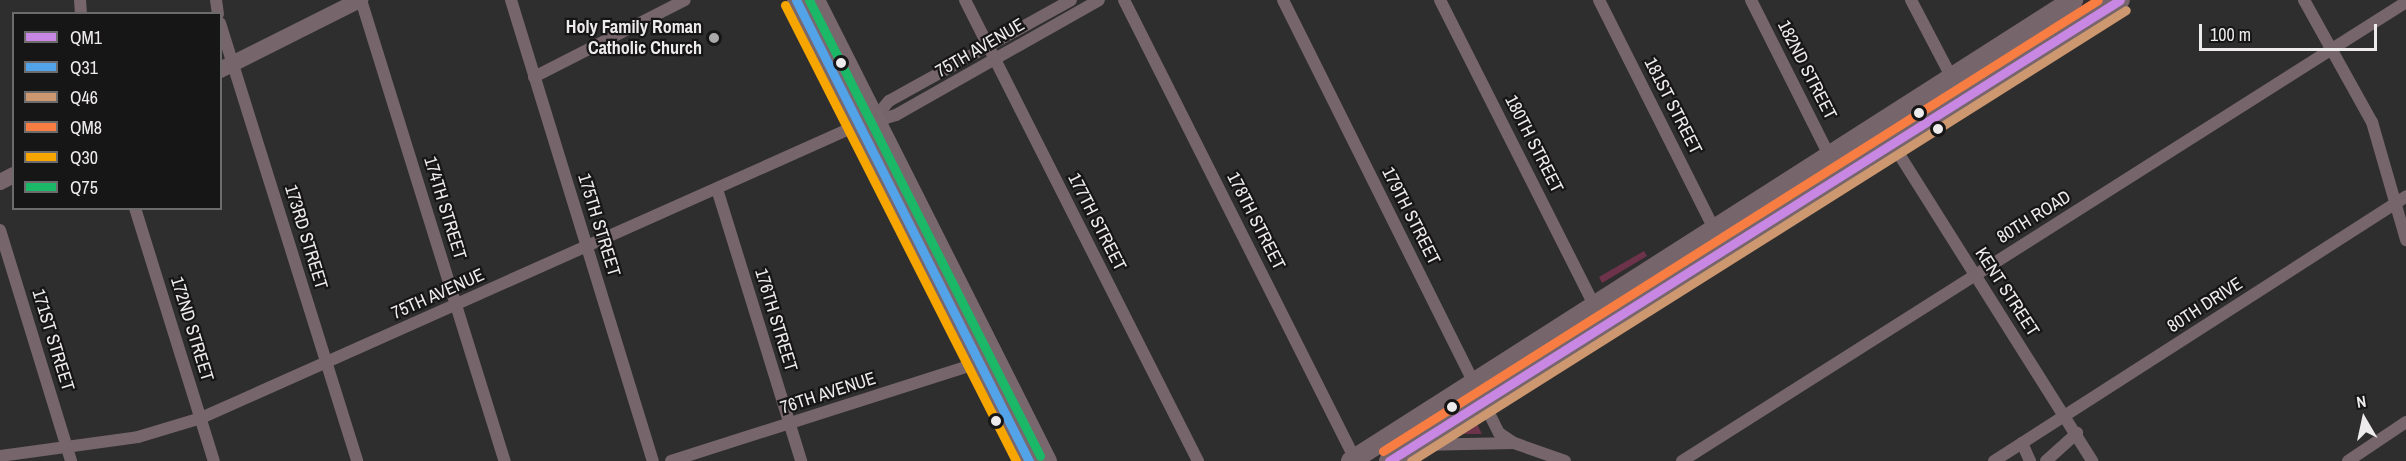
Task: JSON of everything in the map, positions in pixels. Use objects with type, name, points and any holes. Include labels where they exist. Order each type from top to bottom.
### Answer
[{"type":"main road","points":[[796,0],[867,122],[987,360],[1029,461]]},
{"type":"main road","points":[[816,0],[867,122]]},
{"type":"main road","points":[[1353,460],[1479,391],[1892,143],[2120,0]]},
{"type":"main road","points":[[1389,461],[1415,445],[1479,391],[1594,305],[1830,157],[2070,1]]},
{"type":"main road","points":[[987,360],[1048,461]]},
{"type":"street","points":[[227,66],[361,0]]},
{"type":"street","name":"174TH STREET","points":[[361,0],[505,461]]},
{"type":"street","name":"175TH STREET","points":[[511,0],[653,461]]},
{"type":"street","points":[[534,77],[685,0]]},
{"type":"street","name":"177TH STREET","points":[[965,0],[1198,461]]},
{"type":"street","name":"75TH AVENUE","points":[[867,122],[888,101],[1071,0]]},
{"type":"street","name":"75TH AVENUE","points":[[0,456],[138,437],[201,418],[867,122],[896,115],[1099,0]]},
{"type":"street","name":"178TH STREET","points":[[1124,0],[1353,460]]},
{"type":"street","name":"179TH STREET","points":[[1282,0],[1498,433],[1514,442]]},
{"type":"street","name":"180TH STREET","points":[[1440,0],[1594,305]]},
{"type":"street","name":"181ST STREET","points":[[1599,0],[1714,229]]},
{"type":"street","name":"182ND STREET","points":[[1751,0],[1830,157]]},
{"type":"street","points":[[1911,0],[1952,78]]},
{"type":"street","points":[[2304,0],[2334,48],[2372,122],[2401,200],[2406,240]]},
{"type":"street","points":[[2070,1],[2082,25]]},
{"type":"street","name":"80TH ROAD","points":[[1682,461],[2406,2]]},
{"type":"street","name":"173RD STREET","points":[[222,35],[227,66],[357,461]]},
{"type":"street","name":"KENT STREET","points":[[1892,143],[2077,433],[2092,461]]},
{"type":"street","name":"176TH STREET","points":[[717,189],[801,461]]},
{"type":"street","name":"80TH DRIVE","points":[[1994,461],[2401,200]]},
{"type":"street","name":"172ND STREET","points":[[136,210],[214,461]]},
{"type":"street","name":"171ST STREET","points":[[0,230],[71,461]]},
{"type":"street","name":"76TH AVENUE","points":[[671,461],[987,360]]},
{"type":"street","points":[[2348,461],[2406,422]]},
{"type":"street","points":[[2046,461],[2077,433]]},
{"type":"street","points":[[1415,445],[1514,442],[1565,461]]},
{"type":"street","points":[[2022,443],[2030,461]]},
{"type":"shaded area","points":[[1644,251],[1647,256],[1602,283],[1599,277]]},
{"type":"shaded area","points":[[1475,420],[1482,434],[1456,434],[1456,431]]},
{"type":"transit line","name":"Q31","points":[[796,0],[1029,461]]},
{"type":"transit line","name":"Q75","points":[[809,0],[1040,456]]},
{"type":"transit line","name":"QM8","points":[[1383,451],[2098,0]]},
{"type":"transit line","name":"QM1","points":[[1389,461],[2120,0]]},
{"type":"transit line","name":"Q30","points":[[785,5],[1016,461]]},
{"type":"transit line","name":"Q46","points":[[1411,461],[2126,10]]},
{"type":"place","name":"Holy Family Roman Catholic Church","points":[[714,38]]}]
